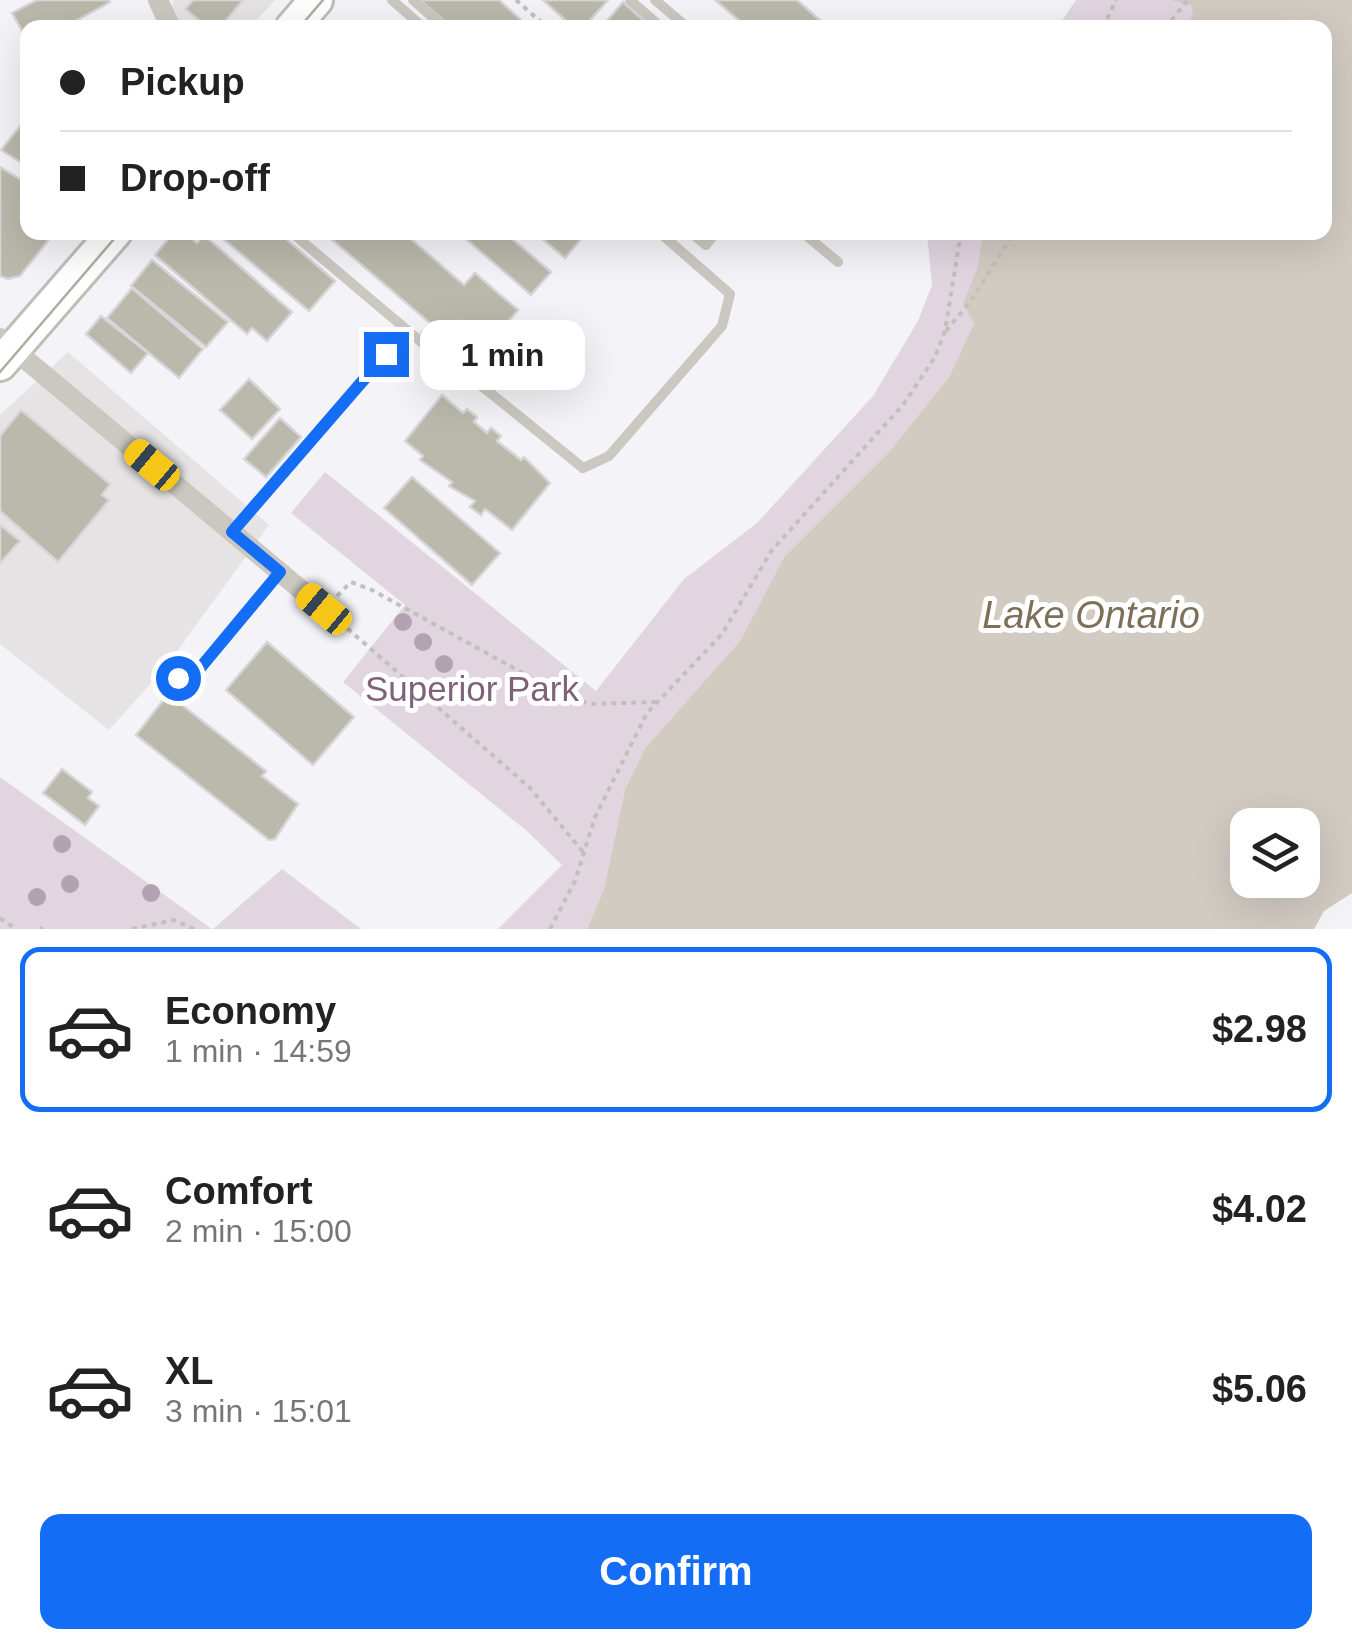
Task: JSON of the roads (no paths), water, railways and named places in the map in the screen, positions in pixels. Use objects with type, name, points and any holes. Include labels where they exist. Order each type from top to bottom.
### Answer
[{"type":"main road","points":[[299,20],[316,0]]},
{"type":"main road","points":[[4,351],[108,240]]},
{"type":"street","points":[[4,351],[324,609]]},
{"type":"lane","points":[[392,0],[415,20]]},
{"type":"lane","points":[[412,0],[436,20]]},
{"type":"lane","points":[[630,0],[653,20]]},
{"type":"lane","points":[[655,0],[679,20]]},
{"type":"lane","points":[[300,240],[464,379],[484,386],[582,468],[609,456],[723,323],[730,294],[667,240]]},
{"type":"lane","points":[[812,240],[838,262]]},
{"type":"lane","points":[[232,532],[386,354]]},
{"type":"lane","points":[[170,676],[191,679],[280,572]]},
{"type":"water","name":"Lake Ontario","points":[[1171,0],[1352,0],[1352,893],[1324,911],[1314,929],[587,929],[604,889],[625,789],[646,747],[740,641],[784,557],[889,452],[949,377],[974,323],[963,304],[978,267],[982,240],[1332,240],[1332,20],[1190,20],[1191,5]]},
{"type":"tram line","points":[[306,20],[323,0]]},
{"type":"tram line","points":[[0,372],[113,240]]},
{"type":"park label","name":"Superior Park","points":[[472,688]]}]
